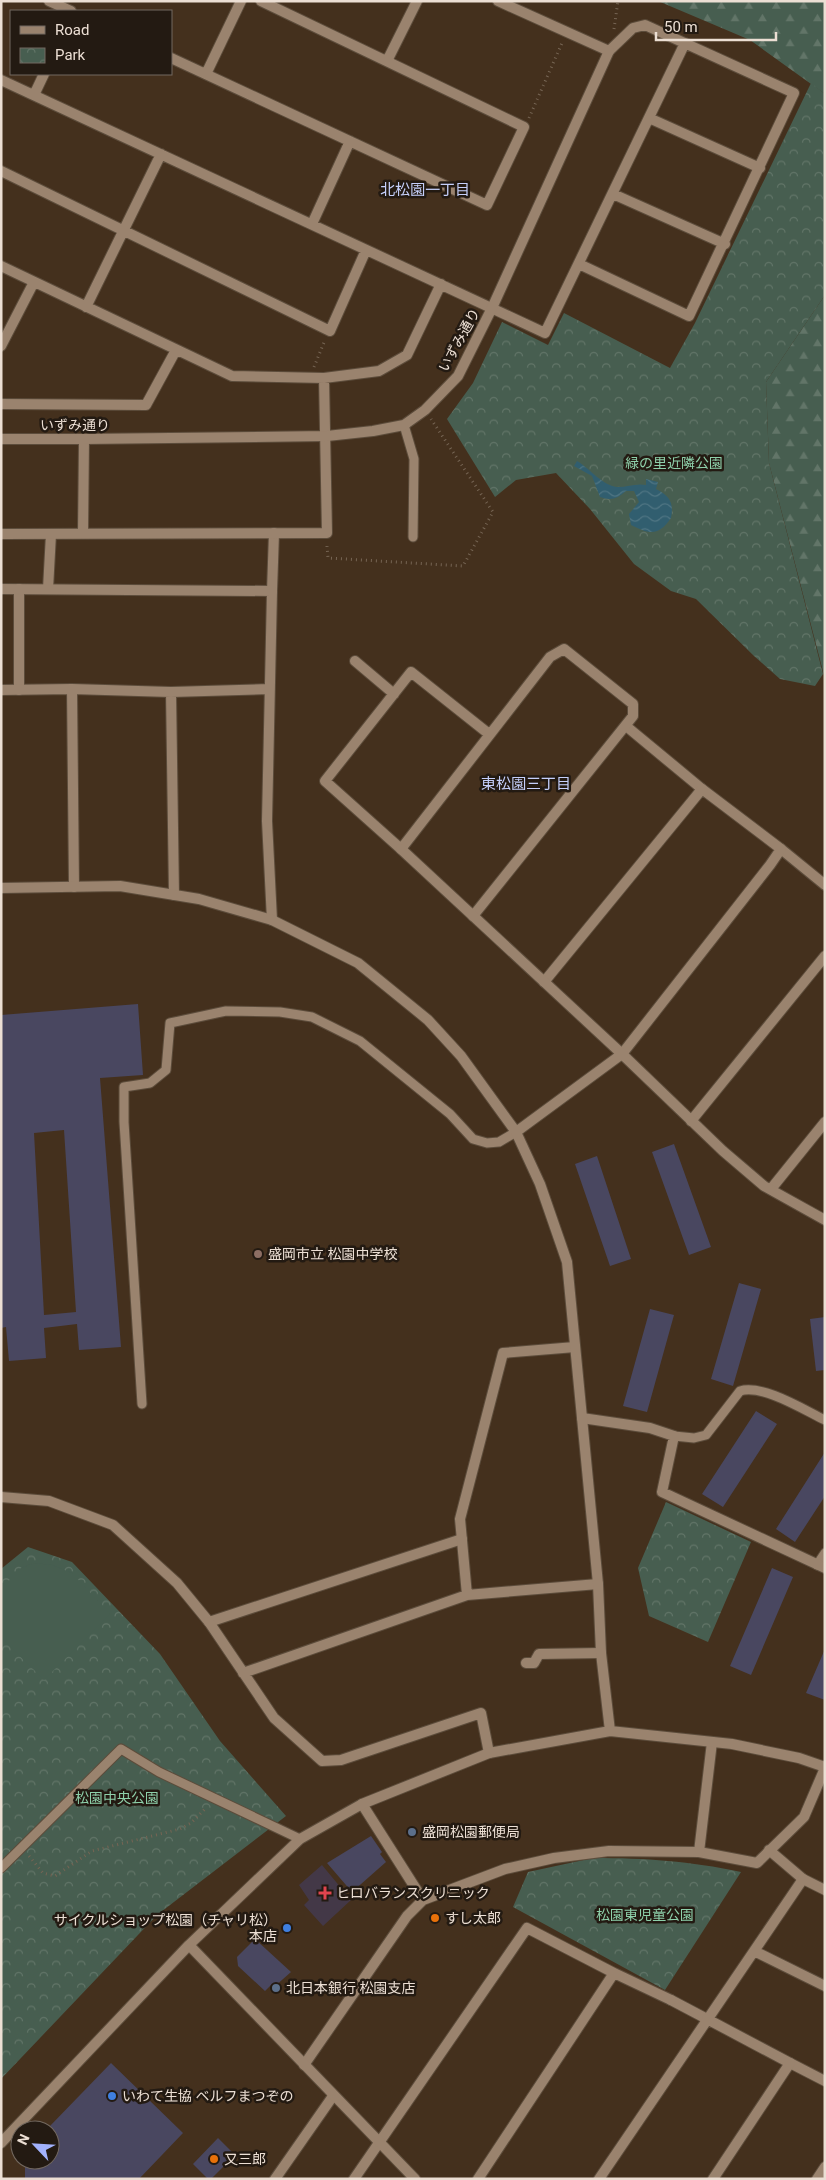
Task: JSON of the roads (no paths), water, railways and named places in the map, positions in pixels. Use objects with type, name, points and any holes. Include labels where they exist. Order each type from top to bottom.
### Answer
[{"type":"street","points":[[49,1],[69,10]]},
{"type":"street","points":[[206,74],[241,1]]},
{"type":"street","points":[[172,58],[487,205],[524,127],[261,1]]},
{"type":"street","points":[[387,62],[416,1]]},
{"type":"street","points":[[498,1],[609,51],[633,28],[646,25],[794,93],[725,244],[689,316],[579,264]]},
{"type":"street","points":[[1,80],[545,334],[685,43]]},
{"type":"street","name":"いずみ通り","points":[[1,438],[84,440],[327,436],[404,425],[425,410],[458,376],[492,308],[609,51]]},
{"type":"street","points":[[34,95],[44,75]]},
{"type":"street","points":[[649,118],[760,168]]},
{"type":"street","points":[[312,224],[350,141]]},
{"type":"street","points":[[86,307],[161,154]]},
{"type":"street","points":[[1,171],[125,229],[330,331],[366,250]]},
{"type":"street","points":[[613,194],[725,244]]},
{"type":"street","points":[[1,266],[232,376],[324,378],[379,371],[407,355],[441,284]]},
{"type":"street","points":[[1,346],[34,282]]},
{"type":"street","points":[[1,404],[146,405],[176,350]]},
{"type":"street","points":[[1,534],[327,533],[327,436],[324,378]]},
{"type":"street","points":[[83,534],[84,440]]},
{"type":"street","points":[[272,920],[267,821],[274,533]]},
{"type":"street","points":[[48,589],[51,534]]},
{"type":"street","points":[[1,589],[272,591]]},
{"type":"street","points":[[19,589],[19,690]]},
{"type":"street","points":[[401,849],[550,657],[564,649],[633,704],[633,716],[626,726],[473,916]]},
{"type":"street","points":[[355,661],[394,694]]},
{"type":"street","points":[[489,734],[411,672],[326,781],[622,1054],[723,1152],[771,1190],[825,1220]]},
{"type":"street","points":[[1,690],[72,689],[171,692],[269,689]]},
{"type":"street","points":[[72,689],[74,887]]},
{"type":"street","points":[[171,692],[174,895]]},
{"type":"street","points":[[626,726],[702,789],[825,885]]},
{"type":"street","points":[[544,982],[702,789]]},
{"type":"street","points":[[516,1132],[622,1054],[770,865],[780,849]]},
{"type":"street","points":[[1,888],[120,886],[230,906],[272,920],[358,963],[428,1020],[461,1056],[516,1132],[540,1184],[567,1262],[610,1731]]},
{"type":"street","points":[[691,1121],[825,956]]},
{"type":"street","points":[[771,1190],[825,1122]]},
{"type":"street","points":[[467,1595],[460,1518],[503,1353],[575,1347]]},
{"type":"street","points":[[582,1418],[650,1428],[674,1436],[662,1492],[821,1566]]},
{"type":"street","points":[[1,1497],[49,1501],[113,1525],[177,1583],[209,1622],[274,1718],[322,1761],[340,1760],[481,1713],[489,1753]]},
{"type":"street","points":[[209,1622],[462,1539]]},
{"type":"street","points":[[243,1673],[467,1595],[598,1584]]},
{"type":"street","points":[[526,1663],[534,1663],[539,1654],[602,1653]]},
{"type":"street","points":[[1,2143],[189,1945],[300,1839],[362,1804],[489,1753],[610,1731],[732,1744],[799,1758],[825,1768],[804,1817],[757,1863],[699,1852],[609,1851],[554,1858],[505,1869],[423,1900],[407,1916],[304,2065]]},
{"type":"street","points":[[699,1852],[712,1742]]},
{"type":"street","points":[[362,1804],[423,1900]]},
{"type":"street","points":[[769,1850],[803,1879],[825,1890]]},
{"type":"street","points":[[598,2179],[803,1879]]},
{"type":"street","points":[[354,2179],[527,1928],[671,2000],[825,2081]]},
{"type":"street","points":[[189,1945],[415,2179]]},
{"type":"street","points":[[754,1951],[825,1986]]},
{"type":"street","points":[[478,2179],[614,1973]]},
{"type":"street","points":[[713,2179],[790,2063]]},
{"type":"street","points":[[274,2179],[333,2096]]},
{"type":"street","points":[[817,2179],[825,2167]]},
{"type":"lane","points":[[404,425],[414,459],[413,538]]},
{"type":"lane","points":[[142,1404],[124,1122],[124,1087],[150,1083],[166,1070],[170,1023],[226,1011],[280,1012],[312,1017],[360,1041],[450,1114],[473,1140],[487,1143],[499,1142],[516,1132]]},
{"type":"lane","points":[[674,1436],[694,1438],[706,1435],[740,1391],[748,1389],[764,1392],[825,1420]]},
{"type":"lane","points":[[821,1566],[825,1553]]},
{"type":"lane","points":[[1,1868],[121,1749],[159,1772],[300,1839]]},
{"type":"water","points":[[577,461],[612,486],[646,485],[646,479],[658,482],[656,489],[665,494],[670,501],[672,508],[671,518],[662,528],[653,532],[648,532],[631,525],[629,514],[639,502],[634,491],[626,491],[614,498],[600,497],[592,476],[574,466]]},
{"type":"place","name":"盛岡市立 松園中学校","points":[[258,1254]]},
{"type":"place","name":"盛岡松園郵便局","points":[[412,1832]]},
{"type":"place","name":"ヒロバランスクリニック","points":[[325,1893]]},
{"type":"place","name":"すし太郎","points":[[435,1918]]},
{"type":"place","name":"サイクルショップ松園（チャリ松） 本店","points":[[287,1928]]},
{"type":"place","name":"北日本銀行 松園支店","points":[[276,1988]]},
{"type":"place","name":"いわて生協 ベルフまつぞの","points":[[112,2096]]},
{"type":"place","name":"又三郎","points":[[214,2159]]},
{"type":"district","name":"北松園一丁目","points":[[425,190]]},
{"type":"district","name":"東松園三丁目","points":[[526,784]]},
{"type":"park label","name":"緑の里近隣公園","points":[[674,463]]},
{"type":"park label","name":"松園中央公園","points":[[117,1798]]},
{"type":"park label","name":"松園東児童公園","points":[[645,1915]]}]
